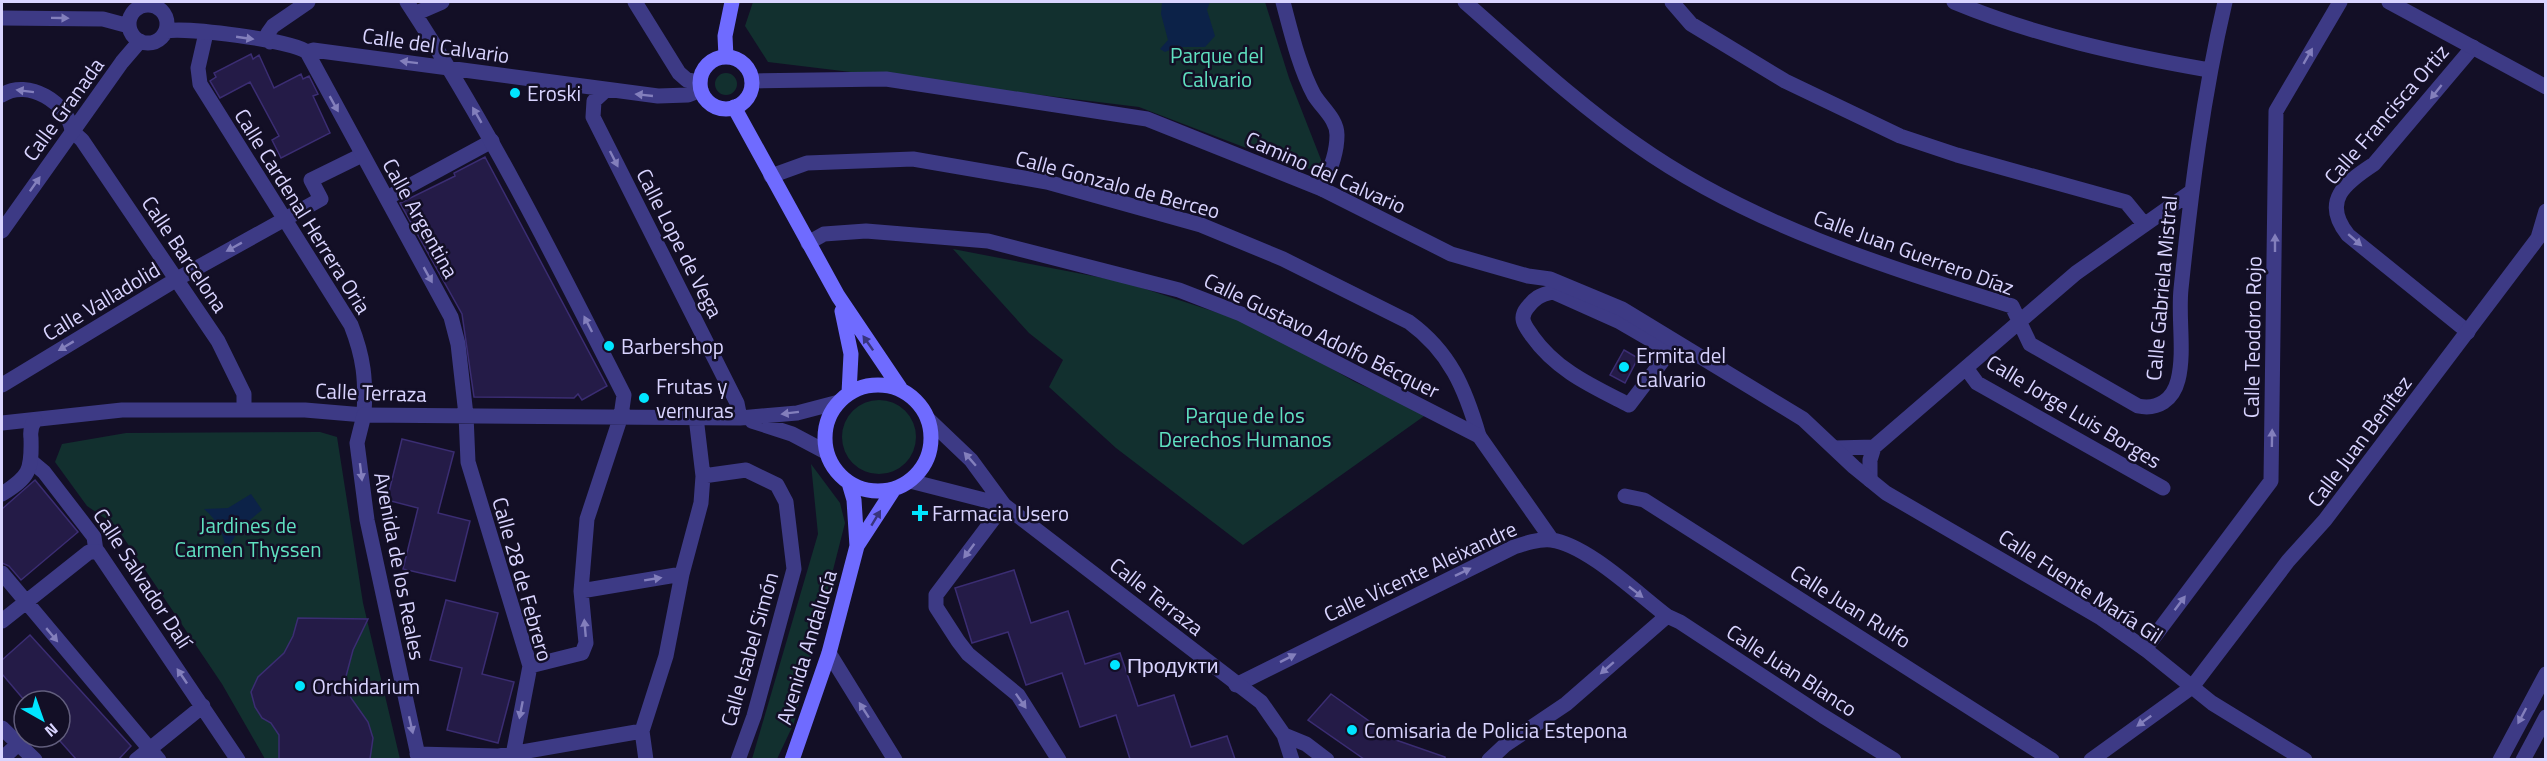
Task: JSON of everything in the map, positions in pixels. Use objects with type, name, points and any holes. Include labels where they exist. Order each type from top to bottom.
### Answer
[{"type":"main road","points":[[726,57],[725,36],[732,2]]},
{"type":"main road","points":[[726,57],[734,58],[746,67],[752,81],[747,97],[734,107],[718,108],[705,98],[701,86],[708,65],[726,57]]},
{"type":"main road","points":[[734,107],[838,296],[900,388],[923,407],[929,420],[933,437],[930,454],[922,469],[910,481],[894,489],[879,492],[849,483],[839,474],[826,452],[826,425],[844,397],[851,354],[838,296]]},
{"type":"main road","points":[[844,397],[880,385],[900,388]]},
{"type":"main road","name":"Avenida Andalucía","points":[[849,483],[854,500],[857,546]]},
{"type":"main road","name":"Avenida Andalucía","points":[[792,759],[829,653],[857,546],[894,489]]},
{"type":"street","points":[[270,42],[268,33],[273,26],[308,2]]},
{"type":"street","points":[[410,6],[419,12],[442,2]]},
{"type":"street","points":[[635,2],[679,73],[687,80],[701,86]]},
{"type":"street","points":[[1283,2],[1292,38],[1314,95],[1330,116],[1337,132],[1335,158],[1322,189]]},
{"type":"street","name":"Calle Juan Guerrero Díaz","points":[[1466,2],[1590,110],[1638,146],[1694,180],[1771,220],[1894,270],[2013,306],[2019,323]]},
{"type":"street","points":[[1674,2],[1691,24],[1785,81],[1900,136],[1957,155],[2126,202],[2144,224]]},
{"type":"street","points":[[1954,2],[2044,33],[2136,57],[2209,70]]},
{"type":"street","name":"Calle Gabriela Mistral","points":[[2019,323],[2030,344],[2138,406],[2153,407],[2166,401],[2174,391],[2178,380],[2180,296],[2191,192],[2209,70],[2225,2]]},
{"type":"street","name":"Calle Teodoro Rojo","points":[[2145,649],[2271,481],[2276,111],[2340,2]]},
{"type":"street","points":[[2390,2],[2546,87]]},
{"type":"street","points":[[155,4],[167,19],[166,31],[158,40],[140,41],[132,35],[129,26],[134,11],[155,4]]},
{"type":"street","points":[[410,6],[492,141],[624,395],[621,416],[587,519],[581,591],[586,643],[582,652],[530,666]]},
{"type":"street","points":[[2,14],[102,19],[129,26]]},
{"type":"street","name":"Calle del Calvario","points":[[166,31],[183,30],[206,33],[294,45],[307,52],[313,50],[449,67],[606,90],[677,96],[701,86]]},
{"type":"street","name":"Calle Cardenal Herrera Oria","points":[[206,33],[198,68],[200,84],[351,325],[366,380],[364,415]]},
{"type":"street","name":"Calle Granada","points":[[2,231],[72,131],[140,41]]},
{"type":"street","name":"Calle Francisca Ortiz","points":[[2468,332],[2348,236],[2337,217],[2335,208],[2337,197],[2346,186],[2354,177],[2374,164],[2473,46]]},
{"type":"street","name":"Calle Argentina","points":[[307,52],[451,316],[458,344],[466,415]]},
{"type":"street","name":"Camino del Calvario","points":[[752,81],[885,79],[1147,119],[1322,189],[1451,254],[1528,276],[1550,279],[1622,309],[1803,419],[1835,448]]},
{"type":"street","name":"Calle Barcelona","points":[[2,94],[21,89],[44,96],[68,117],[72,131],[82,140],[218,341],[244,394],[244,409]]},
{"type":"street","name":"Calle Lope de Vega","points":[[606,90],[594,101],[593,117],[737,403],[740,418]]},
{"type":"street","points":[[387,198],[492,141]]},
{"type":"street","name":"Calle Valladolid","points":[[2,385],[177,279],[321,199],[310,180],[362,155]]},
{"type":"street","name":"Calle Gonzalo de Berceo","points":[[771,176],[807,163],[914,159],[1047,182],[1201,225],[1283,259],[1409,322],[1438,347],[1453,369],[1467,396],[1479,436]]},
{"type":"street","points":[[1870,480],[1870,460],[1875,447],[2076,273],[2191,192]]},
{"type":"street","name":"Calle Juan Benítez","points":[[2091,759],[2192,687],[2288,561],[2325,520],[2468,332],[2538,238],[2546,212]]},
{"type":"street","name":"Calle Gustavo Adolfo Bécquer","points":[[808,243],[824,234],[866,231],[988,241],[1179,290],[1240,314],[1305,345],[1479,436],[1552,540]]},
{"type":"street","points":[[1553,292],[1620,322],[1670,351],[1629,405],[1560,367],[1544,353],[1522,322],[1523,313],[1538,295],[1553,292]]},
{"type":"street","name":"Calle Jorge Luis Borges","points":[[1966,368],[1977,383],[2163,488]]},
{"type":"street","name":"Calle Terraza","points":[[2,423],[122,410],[244,409],[364,415],[740,418],[797,413],[844,397]]},
{"type":"street","name":"Avenida de los Reales","points":[[364,415],[357,443],[367,520],[418,757]]},
{"type":"street","name":"Calle 28 de Febrero","points":[[466,415],[468,462],[530,666],[513,755]]},
{"type":"street","points":[[646,759],[642,731],[666,656],[682,574],[701,503],[703,477],[696,417]]},
{"type":"street","name":"Calle Terraza","points":[[740,418],[792,434],[826,452]]},
{"type":"street","points":[[2,494],[19,483],[30,469],[32,462],[30,430],[35,420]]},
{"type":"street","name":"Calle Terraza","points":[[929,420],[971,460],[1004,505],[1261,702],[1284,735],[1292,759]]},
{"type":"street","points":[[1835,448],[1875,447]]},
{"type":"street","name":"Calle Fuente María Gil","points":[[1835,448],[1886,493],[2100,618],[2145,649],[2212,703],[2305,759]]},
{"type":"street","name":"Calle Salvador Dalí","points":[[32,462],[45,472],[94,537],[96,551],[238,759]]},
{"type":"street","name":"Calle Isabel Simón","points":[[703,477],[746,470],[777,485],[786,502],[789,525],[794,569],[754,716],[738,759]]},
{"type":"street","name":"Calle Terraza","points":[[910,481],[1004,505]]},
{"type":"street","name":"Calle Juan Rulfo","points":[[1625,496],[1644,500],[2052,759]]},
{"type":"street","points":[[1004,505],[936,595],[936,607],[968,654],[1018,694],[1059,759]]},
{"type":"street","name":"Calle Vicente Aleixandre","points":[[1236,685],[1514,547],[1532,541],[1552,540],[1586,553],[1667,616]]},
{"type":"street","points":[[2,621],[89,552],[96,551]]},
{"type":"street","points":[[2,573],[154,754]]},
{"type":"street","points":[[581,591],[682,574]]},
{"type":"street","points":[[1489,759],[1505,745],[1566,704],[1667,616]]},
{"type":"street","name":"Calle Juan Blanco","points":[[1667,616],[1680,622],[1823,716],[1894,759]]},
{"type":"street","points":[[829,653],[895,759]]},
{"type":"street","points":[[2500,759],[2546,674]]},
{"type":"street","points":[[136,759],[154,754],[203,706]]},
{"type":"street","points":[[2523,759],[2546,717]]},
{"type":"street","points":[[418,757],[513,755],[642,731]]},
{"type":"street","points":[[1284,735],[1306,744],[1327,759]]},
{"type":"street","points":[[24,749],[35,759]]},
{"type":"green space","name":"Parque del Calvario","points":[[753,2],[1265,2],[1289,78],[1327,175],[1241,146],[1139,107],[768,62],[745,26]]},
{"type":"green space","points":[[726,73],[734,76],[737,84],[734,92],[726,95],[718,92],[715,84],[718,76]]},
{"type":"green space","name":"Parque de los Derechos Humanos","points":[[953,249],[1124,282],[1255,325],[1355,382],[1427,414],[1243,545],[1116,448],[1049,387],[1063,360],[1029,333]]},
{"type":"green space","points":[[879,400],[900,406],[910,416],[916,437],[910,458],[900,468],[879,474],[858,468],[848,458],[842,437],[848,416],[858,406]]},
{"type":"green space","name":"Jardines de Carmen Thyssen","points":[[320,432],[337,437],[363,603],[400,759],[265,759],[222,684],[115,525],[87,506],[55,462],[62,444],[126,433]]},
{"type":"green space","points":[[811,464],[840,503],[845,523],[794,723],[777,759],[752,759],[818,534]]},
{"type":"water","points":[[1162,2],[1210,2],[1207,10],[1215,36],[1205,47],[1177,47],[1165,52],[1160,49],[1168,40],[1161,14]]},
{"type":"water","points":[[251,494],[262,510],[239,529],[226,552],[219,528],[204,509],[228,508]]},
{"type":"building","points":[[251,54],[253,59],[259,55],[274,88],[301,74],[303,79],[309,76],[318,94],[313,96],[330,133],[281,158],[272,140],[279,136],[250,82],[220,98],[210,81],[216,77],[214,73]]},
{"type":"building","points":[[485,157],[607,386],[582,400],[578,394],[574,398],[474,397],[462,314],[400,203],[455,176],[454,173]]},
{"type":"building","name":"Ermita del Calvario","points":[[1624,350],[1638,358],[1625,383],[1610,375]]},
{"type":"building","points":[[402,439],[454,452],[438,513],[470,521],[455,581],[403,569],[418,508],[387,500]]},
{"type":"building","points":[[35,480],[78,532],[21,580],[9,566],[2,563],[2,509]]},
{"type":"building","points":[[1014,570],[1031,623],[1068,611],[1085,664],[1120,653],[1138,706],[1174,695],[1191,747],[1227,736],[1235,759],[1130,759],[1116,715],[1080,727],[1062,673],[1026,685],[1008,632],[972,643],[955,588]]},
{"type":"building","points":[[446,600],[498,613],[482,674],[514,682],[498,743],[447,730],[462,668],[430,660]]},
{"type":"building","name":"Orchidarium","points":[[298,618],[368,619],[353,650],[345,680],[351,698],[368,722],[373,738],[370,759],[279,759],[279,735],[271,723],[262,718],[255,707],[251,692],[258,677],[284,653],[293,636]]},
{"type":"building","points":[[30,635],[131,746],[119,759],[76,759],[67,749],[72,749],[72,689],[15,689],[2,674],[2,660]]},
{"type":"building","name":"Comisaria de Policia Estepona","points":[[1331,694],[1396,740],[1445,757],[1445,759],[1364,759],[1308,720]]},
{"type":"place","name":"Eroski","points":[[515,93]]},
{"type":"place","name":"Barbershop","points":[[609,346]]},
{"type":"place","name":"Ermita del Calvario","points":[[1624,367]]},
{"type":"place","name":"Frutas y vernuras","points":[[644,398]]},
{"type":"place","name":"Farmacia Usero","points":[[920,513]]},
{"type":"place","name":"Продукти","points":[[1115,665]]},
{"type":"place","name":"Orchidarium","points":[[300,686]]},
{"type":"place","name":"Comisaria de Policia Estepona","points":[[1352,730]]}]
